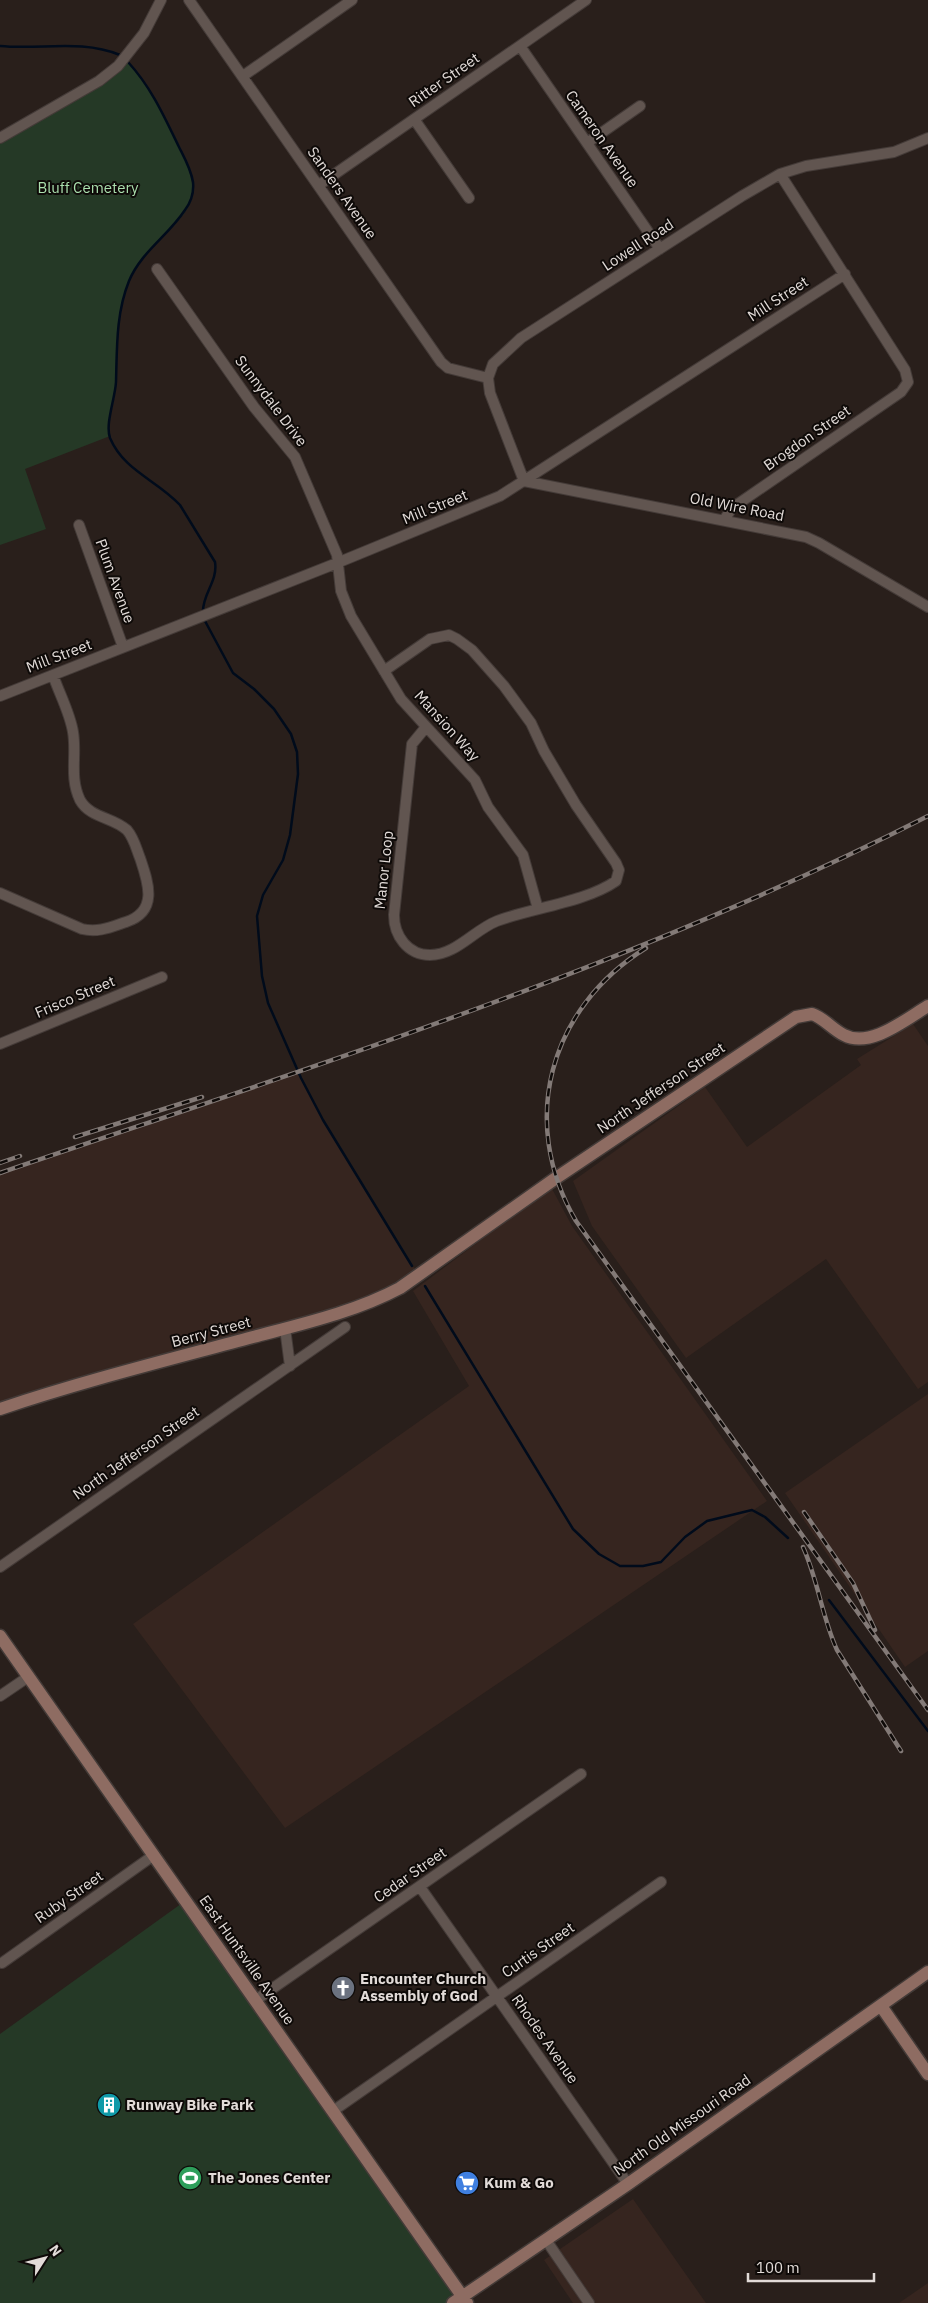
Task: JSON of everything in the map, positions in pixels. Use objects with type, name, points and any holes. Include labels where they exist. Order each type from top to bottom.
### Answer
[{"type":"main road","name":"North Jefferson Street","points":[[424,1272],[556,1178],[796,1017],[812,1014],[844,1035],[862,1040],[896,1025],[928,1006]]},
{"type":"main road","name":"Berry Street","points":[[0,1409],[44,1394],[285,1328],[378,1300],[424,1272]]},
{"type":"main road","name":"East Huntsville Avenue","points":[[0,1636],[333,2111],[461,2301]]},
{"type":"main road","name":"North Old Missouri Road","points":[[461,2301],[928,1972]]},
{"type":"main road","points":[[881,2006],[928,2074]]},
{"type":"street","points":[[0,138],[99,81],[118,66],[144,32],[161,0]]},
{"type":"street","name":"Sanders Avenue","points":[[189,0],[440,362],[448,368],[488,378]]},
{"type":"street","points":[[243,76],[352,0]]},
{"type":"street","name":"Ritter Street","points":[[319,185],[586,0]]},
{"type":"street","name":"Cameron Avenue","points":[[520,46],[660,249]]},
{"type":"street","points":[[587,143],[640,106]]},
{"type":"street","points":[[414,120],[469,198]]},
{"type":"street","name":"Lowell Road","points":[[488,378],[493,364],[521,338],[780,174],[806,166],[894,152],[928,138]]},
{"type":"street","points":[[780,174],[844,274]]},
{"type":"street","name":"Sunnydale Drive","points":[[157,268],[254,407],[295,457],[337,555],[337,563]]},
{"type":"street","name":"Brogdon Street","points":[[724,520],[732,508],[901,392],[908,382],[905,370],[844,274]]},
{"type":"street","name":"Mill Street","points":[[0,696],[337,563],[500,496],[844,274]]},
{"type":"street","points":[[488,378],[490,394],[524,481]]},
{"type":"street","name":"Old Wire Road","points":[[524,481],[793,534],[819,542],[928,607]]},
{"type":"street","name":"Plum Avenue","points":[[79,525],[123,647]]},
{"type":"street","name":"Mansion Way","points":[[337,563],[345,605],[401,699],[475,780],[488,808],[516,844],[527,866],[538,908]]},
{"type":"street","name":"Manor Loop","points":[[384,671],[430,640],[449,635],[472,650],[504,686],[531,724],[544,751],[576,805],[616,863],[618,877],[610,884],[593,892],[495,922],[447,953],[438,955],[423,954],[410,949],[397,934],[394,915],[412,744],[426,727]]},
{"type":"street","points":[[0,893],[82,929],[95,932],[138,916],[144,909],[150,892],[139,856],[128,832],[112,821],[93,813],[80,799],[73,774],[73,729],[52,675]]},
{"type":"street","name":"Frisco Street","points":[[0,1044],[162,977]]},
{"type":"street","name":"North Jefferson Street","points":[[0,1567],[345,1327]]},
{"type":"street","points":[[285,1328],[290,1366]]},
{"type":"street","points":[[0,1696],[28,1677]]},
{"type":"street","name":"Cedar Street","points":[[256,2000],[581,1774]]},
{"type":"street","name":"Ruby Street","points":[[2,1963],[154,1855]]},
{"type":"street","name":"Curtis Street","points":[[333,2111],[661,1882]]},
{"type":"street","name":"Rhodes Avenue","points":[[420,1887],[628,2184]]},
{"type":"street","points":[[546,2240],[590,2303]]},
{"type":"shaded area","points":[[913,1024],[928,1046],[928,1382],[918,1389],[826,1259],[686,1358],[592,1226],[573,1181],[705,1087],[747,1147],[861,1065],[857,1059]]},
{"type":"shaded area","points":[[298,1071],[323,1120],[419,1276],[400,1288],[0,1409],[0,1173]]},
{"type":"shaded area","points":[[551,1187],[572,1226],[767,1501],[285,1828],[133,1624],[469,1386],[413,1291]]},
{"type":"shaded area","points":[[928,1394],[928,1651],[905,1667],[785,1493]]},
{"type":"shaded area","points":[[633,2199],[706,2303],[573,2303],[544,2260]]},
{"type":"shaded area","points":[[928,2283],[928,2303],[899,2303]]},
{"type":"green space","name":"Bluff Cemetery","points":[[124,59],[145,85],[170,126],[188,168],[193,186],[192,199],[174,226],[143,258],[129,281],[120,312],[118,328],[115,392],[109,425],[110,436],[25,469],[46,529],[0,545],[0,138],[99,81]]},
{"type":"green space","name":"The Jones Center","points":[[185,1901],[463,2297],[453,2303],[0,2303],[0,2034]]},
{"type":"waterway","points":[[0,46],[91,47],[120,55]]},
{"type":"waterway","points":[[128,62],[144,81],[162,113],[189,168],[193,189],[192,197],[187,207],[171,228],[140,261],[129,281],[119,318],[116,382],[109,419],[109,432],[116,449],[124,459],[180,505],[215,562],[213,581],[205,598],[203,611]]},
{"type":"waterway","points":[[205,621],[233,673],[254,689],[274,709],[291,734],[297,752],[298,774],[290,835],[283,860],[263,895],[257,916],[262,976],[268,1003],[301,1078],[323,1120],[412,1266]]},
{"type":"waterway","points":[[425,1286],[573,1529],[599,1554],[620,1566],[643,1566],[661,1562],[685,1537],[707,1521],[752,1510],[765,1517],[788,1538]]},
{"type":"waterway","points":[[829,1600],[928,1731]]},
{"type":"railway","points":[[0,1173],[353,1053],[587,967],[702,920],[816,870],[928,816]]},
{"type":"railway","points":[[646,948],[613,973],[586,1002],[566,1035],[553,1070],[547,1107],[549,1145],[558,1183],[576,1221],[928,1710]]},
{"type":"railway","points":[[75,1137],[202,1097]]},
{"type":"railway","points":[[0,1163],[20,1156]]},
{"type":"railway","points":[[804,1512],[853,1583],[875,1630]]},
{"type":"railway","points":[[803,1547],[813,1572],[827,1625],[837,1650],[901,1751]]},
{"type":"place","name":"Encounter Church Assembly of God","points":[[343,1988]]},
{"type":"place","name":"Runway Bike Park","points":[[109,2105]]},
{"type":"place","name":"The Jones Center","points":[[190,2178]]},
{"type":"place","name":"Kum & Go","points":[[467,2183]]}]
